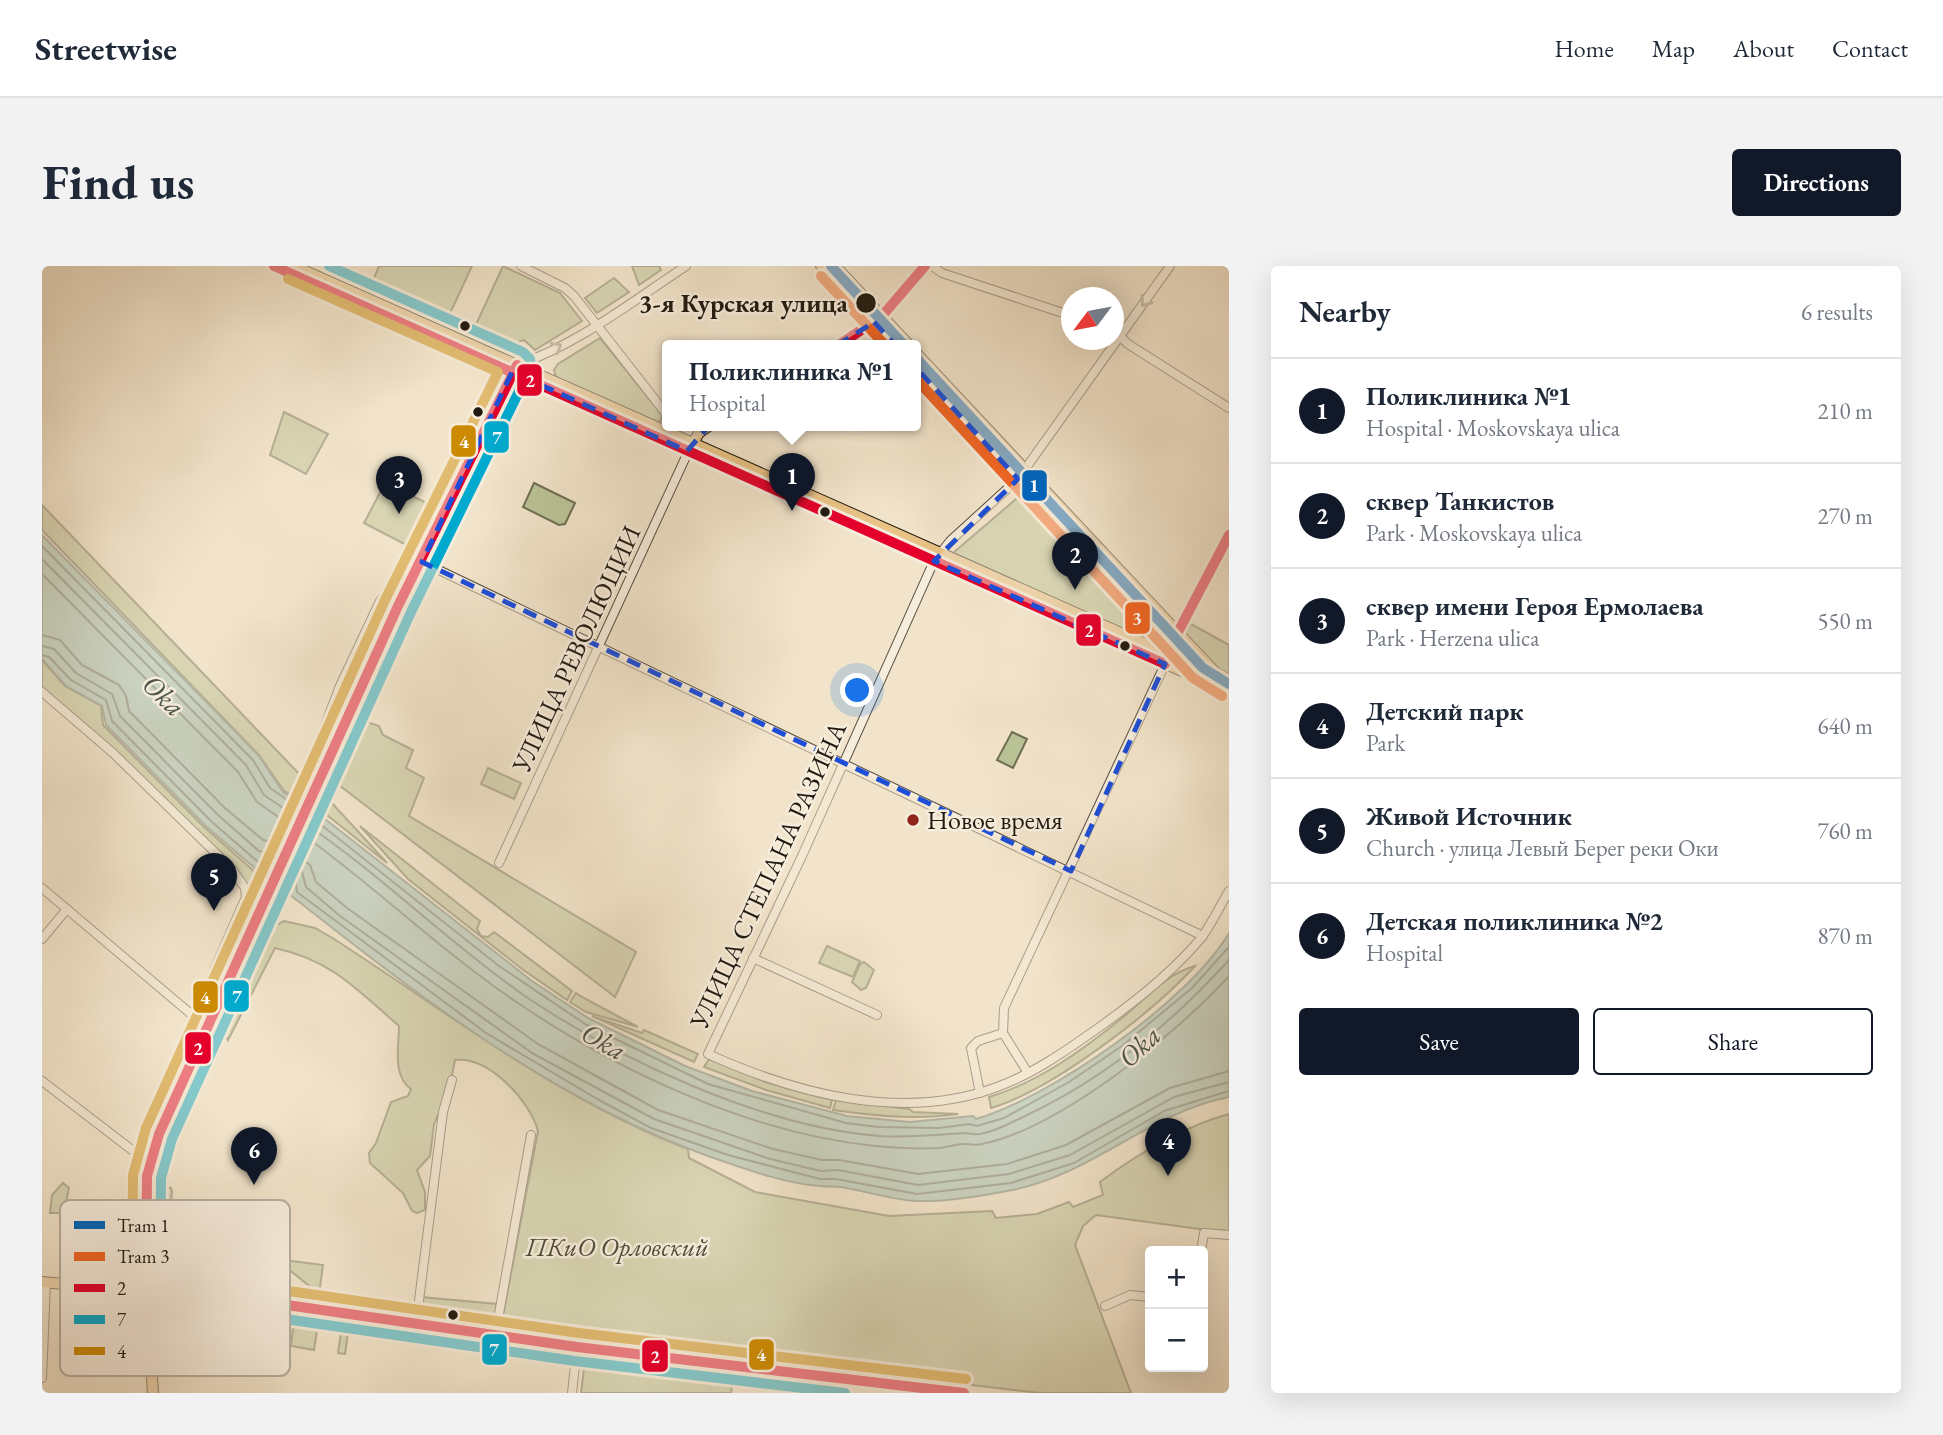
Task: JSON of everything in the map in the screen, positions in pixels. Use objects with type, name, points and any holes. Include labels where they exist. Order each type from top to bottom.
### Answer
[{"type":"main road","points":[[274,266],[514,369],[937,558],[1169,655],[1220,681]]},
{"type":"main road","points":[[295,266],[514,369],[662,423]]},
{"type":"main road","points":[[821,266],[903,340]]},
{"type":"main road","points":[[835,266],[892,340]]},
{"type":"main road","points":[[846,340],[878,319],[925,266]]},
{"type":"main road","points":[[921,359],[1169,655],[1220,681]]},
{"type":"main road","points":[[148,1200],[149,1163],[187,1068],[397,608],[422,562],[514,369]]},
{"type":"main road","points":[[921,373],[1177,635],[1229,692]]},
{"type":"main road","points":[[674,431],[690,447]]},
{"type":"main road","points":[[690,447],[705,431]]},
{"type":"main road","points":[[290,1306],[495,1336],[964,1393]]},
{"type":"street","points":[[521,266],[565,288],[655,399],[662,413]]},
{"type":"street","points":[[514,369],[537,359],[596,324],[686,266]]},
{"type":"street","points":[[932,266],[943,273],[1061,312]]},
{"type":"street","points":[[1124,325],[1170,266]]},
{"type":"street","points":[[1124,339],[1229,408]]},
{"type":"street","points":[[937,558],[1021,475],[1106,350]]},
{"type":"street","name":"УЛИЦА РЕВОЛЮЦИИ","points":[[499,863],[601,646],[690,447]]},
{"type":"street","points":[[1028,1073],[1003,1033],[1004,1008],[1071,871],[1177,635],[1229,535]]},
{"type":"street","name":"УЛИЦА СТЕПАНА РАЗИНА","points":[[937,558],[708,1054],[757,1076],[863,1100],[947,1101],[980,1093]]},
{"type":"street","points":[[422,562],[845,762],[1203,936]]},
{"type":"street","points":[[414,577],[414,594],[340,768],[331,775],[321,773],[313,764],[317,744],[381,599],[396,586],[414,577]]},
{"type":"street","points":[[381,599],[392,597],[397,608]]},
{"type":"street","points":[[42,692],[113,753],[232,869],[246,897],[214,970],[210,997],[197,1019],[42,888]]},
{"type":"street","points":[[1003,1033],[978,1041],[971,1048],[980,1093],[1028,1073],[1113,1018],[1172,969],[1203,936],[1229,891]]},
{"type":"street","points":[[42,939],[67,909]]},
{"type":"street","points":[[753,958],[877,1015]]},
{"type":"street","points":[[416,1324],[438,1149],[452,1080]]},
{"type":"street","points":[[42,1081],[149,1163]]},
{"type":"street","points":[[495,1336],[531,1135]]},
{"type":"street","points":[[1202,1246],[1204,1233],[1229,1235]]},
{"type":"street","points":[[42,1378],[44,1282]]},
{"type":"street","points":[[1105,1306],[1130,1295],[1145,1296]]},
{"type":"street","points":[[572,1393],[577,1346]]},
{"type":"street","points":[[842,1393],[844,1379]]},
{"type":"highlighted area","points":[[874,322],[1018,479],[934,561],[1165,664],[1071,871],[422,562],[512,372],[687,451],[708,427]]},
{"type":"green space","points":[[379,266],[472,266],[447,320],[371,285]]},
{"type":"green space","points":[[503,266],[560,293],[582,321],[535,350],[524,340],[507,346],[473,331]]},
{"type":"green space","points":[[632,266],[659,266],[661,270],[639,285]]},
{"type":"green space","points":[[614,278],[629,292],[597,313],[585,298]]},
{"type":"green space","points":[[600,338],[662,418],[659,423],[556,378],[554,370],[558,364]]},
{"type":"green space","points":[[284,412],[328,434],[306,474],[270,455]]},
{"type":"green space","points":[[385,483],[433,506],[412,548],[364,523]]},
{"type":"green space","points":[[534,483],[575,503],[565,524],[559,525],[523,507]]},
{"type":"green space","points":[[1022,494],[1151,628],[1151,637],[1143,640],[953,553]]},
{"type":"green space","points":[[42,505],[304,779],[328,799],[323,812],[315,804],[313,807],[284,791],[259,755],[42,530]]},
{"type":"green space","points":[[1191,624],[1229,645],[1229,674],[1219,669],[1184,636]]},
{"type":"green space","points":[[42,660],[65,686],[101,706],[103,725],[203,826],[256,873],[264,873],[254,892],[42,689]]},
{"type":"green space","points":[[364,721],[379,726],[383,735],[413,750],[406,768],[424,778],[409,816],[636,952],[615,997],[335,782]]},
{"type":"green space","points":[[1012,732],[1027,739],[1013,768],[997,760]]},
{"type":"green space","points":[[488,768],[521,783],[514,799],[481,784]]},
{"type":"green space","points":[[330,801],[387,863],[327,815]]},
{"type":"green space","points":[[360,826],[480,921],[477,929],[481,936],[488,937],[494,932],[572,991],[567,1000],[522,969],[408,879]]},
{"type":"green space","points":[[248,897],[254,899],[212,994],[215,972]]},
{"type":"green space","name":"ПКиО Орловский","points":[[284,921],[315,928],[550,1081],[640,1129],[688,1149],[689,1158],[755,1192],[889,1216],[992,1211],[996,1218],[1037,1214],[1069,1202],[1073,1207],[1103,1195],[1100,1182],[1130,1161],[1194,1126],[1229,1114],[1229,1233],[1096,1215],[1083,1226],[1075,1245],[1131,1393],[1040,1393],[576,1338],[501,1326],[538,1131],[534,1119],[517,1094],[494,1073],[481,1065],[455,1060],[449,1090],[434,1124],[430,1156],[417,1170],[425,1192],[425,1210],[417,1213],[412,1211],[403,1193],[370,1163],[369,1153],[376,1143],[391,1102],[408,1096],[411,1089],[399,1069],[399,1026],[343,978],[313,960],[275,948],[228,1040],[221,1027],[265,931]]},
{"type":"green space","points":[[827,946],[860,961],[853,977],[819,963]]},
{"type":"green space","points":[[864,962],[874,970],[866,988],[861,990],[852,982],[860,964]]},
{"type":"green space","points":[[1195,966],[1154,1005],[1100,1048],[1043,1085],[991,1108],[989,1097],[1025,1083],[1059,1064],[1107,1030],[1165,981]]},
{"type":"green space","points":[[576,993],[638,1027],[586,1012],[570,1002]]},
{"type":"green space","points":[[592,1016],[642,1033],[644,1030],[698,1054],[694,1062]]},
{"type":"green space","points":[[709,1059],[766,1082],[832,1100],[830,1108],[766,1090],[704,1067]]},
{"type":"green space","points":[[836,1100],[909,1109],[913,1112],[958,1114],[911,1117],[864,1114],[833,1110]]},
{"type":"green space","points":[[63,1183],[69,1188],[67,1200],[60,1200],[60,1213],[50,1213],[52,1195]]},
{"type":"green space","points":[[164,1187],[171,1188],[171,1200],[159,1200],[159,1191]]},
{"type":"green space","points":[[290,1261],[323,1265],[319,1294],[290,1270]]},
{"type":"green space","points":[[421,1297],[497,1304],[493,1331],[419,1322]]},
{"type":"green space","points":[[290,1313],[371,1324],[370,1335],[348,1332],[345,1354],[338,1353],[342,1326],[290,1316]]},
{"type":"green space","points":[[294,1319],[318,1323],[314,1350],[291,1346]]},
{"type":"green space","points":[[585,1360],[733,1377],[731,1393],[581,1393]]},
{"type":"water","name":"Oka","points":[[42,535],[259,756],[283,792],[320,815],[532,981],[588,1018],[685,1066],[752,1091],[847,1116],[910,1122],[973,1116],[976,1119],[1007,1108],[1041,1090],[1115,1044],[1183,988],[1229,933],[1229,1097],[1173,1116],[1069,1171],[1041,1182],[1012,1190],[941,1201],[908,1200],[841,1187],[791,1182],[708,1156],[650,1133],[594,1106],[541,1075],[437,1007],[289,894],[289,881],[268,866],[257,870],[207,827],[106,725],[102,706],[66,686],[42,659]]},
{"type":"pier","points":[[301,797],[317,808],[284,882],[268,870]]},
{"type":"tram line","name":"1","points":[[831,266],[899,340]]},
{"type":"tram line","name":"3","points":[[821,276],[880,340]]},
{"type":"tram line","name":"1","points":[[921,363],[1203,668],[1229,684]]},
{"type":"tram line","name":"3","points":[[921,384],[1193,678],[1222,696]]},
{"type":"transit line","name":"2","points":[[274,266],[1165,664],[1177,634],[1229,535]]},
{"type":"transit line","name":"7","points":[[161,1200],[161,1178],[172,1139],[411,612],[531,367],[530,359],[523,352],[329,266]]},
{"type":"transit line","name":"2","points":[[846,340],[882,316],[925,266]]},
{"type":"transit line","name":"4","points":[[133,1200],[133,1175],[146,1128],[385,600],[498,372],[288,279]]},
{"type":"transit line","name":"2","points":[[147,1200],[147,1176],[159,1134],[398,606],[517,365]]},
{"type":"transit line","name":"4","points":[[290,1291],[579,1333],[966,1379]]},
{"type":"transit line","name":"2","points":[[290,1306],[577,1347],[964,1393]]},
{"type":"transit line","name":"7","points":[[290,1320],[575,1361],[845,1393]]},
{"type":"place","name":"3-я Курская улица","points":[[866,303]]},
{"type":"place","name":"Поликлиника №1","points":[[792,511]]},
{"type":"place","name":"сквер имени Героя Ермолаева","points":[[399,514]]},
{"type":"place","name":"сквер Танкистов","points":[[1075,590]]},
{"type":"place","name":"Новое время","points":[[913,820]]},
{"type":"place","name":"Живой Источник","points":[[214,911]]},
{"type":"place","name":"Детский парк","points":[[1168,1176]]},
{"type":"place","name":"Детская поликлиника №2","points":[[254,1185]]}]
